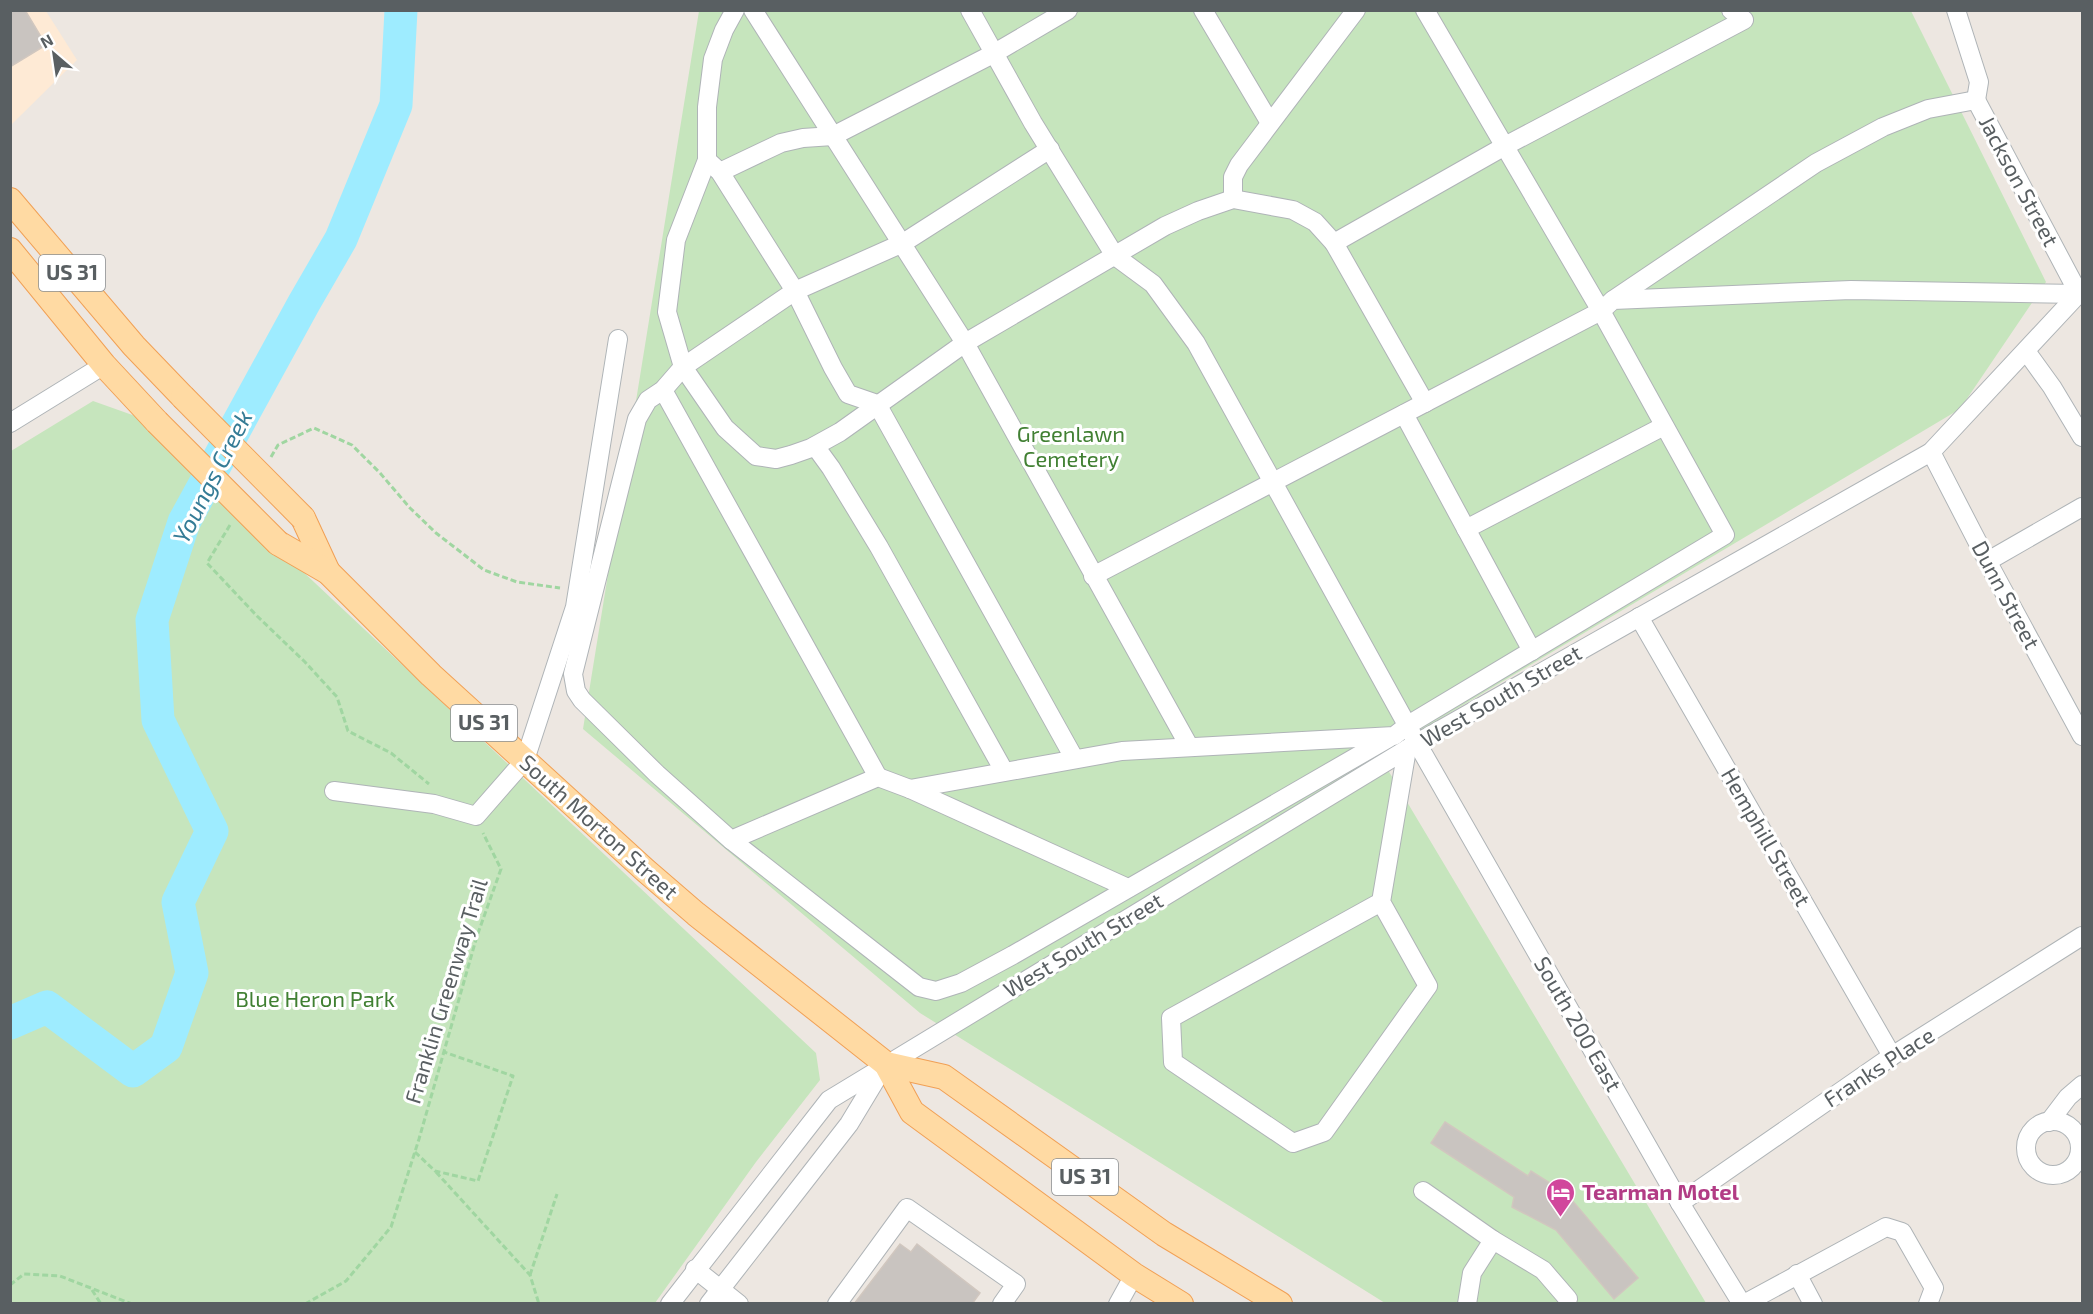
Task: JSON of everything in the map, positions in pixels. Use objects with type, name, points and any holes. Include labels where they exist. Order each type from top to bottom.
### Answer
[{"type":"main road","name":"South Morton Street","points":[[10,200],[134,346],[303,518],[327,572]]},
{"type":"main road","name":"South Morton Street","points":[[10,250],[104,365],[157,422],[278,543],[327,572],[432,675],[645,870],[696,914],[886,1064]]},
{"type":"main road","points":[[104,365],[134,346]]},
{"type":"main road","name":"US 31","points":[[886,1064],[912,1112],[1134,1275],[1181,1304]]},
{"type":"main road","name":"US 31","points":[[886,1064],[944,1077],[1164,1234],[1280,1304]]},
{"type":"street","points":[[735,10],[724,30],[713,59],[707,107],[713,166],[795,291],[848,394],[876,404],[1074,758]]},
{"type":"street","points":[[753,10],[965,343],[1189,746]]},
{"type":"street","points":[[970,10],[993,54],[1115,256]]},
{"type":"street","points":[[1068,10],[993,54],[834,136],[781,142],[713,166],[676,240],[668,312],[683,367],[725,428],[756,456],[776,459],[815,446],[856,421],[876,404],[965,343],[1165,226],[1233,199],[1293,210],[1315,222],[1334,243],[1425,403]]},
{"type":"street","points":[[1203,10],[1270,123]]},
{"type":"street","points":[[1233,199],[1233,177],[1239,165],[1356,10]]},
{"type":"street","points":[[1050,149],[903,243],[795,291],[683,367],[663,390],[648,400],[638,419],[573,674],[574,683],[582,700],[590,709],[657,774],[731,840],[919,987],[936,990],[961,983],[1128,888],[1401,730],[1725,535],[1664,426],[1607,305],[1505,146],[1425,10]]},
{"type":"street","points":[[1334,243],[1505,146],[1744,20],[1731,10]]},
{"type":"street","points":[[1093,576],[1425,403],[1607,305],[1816,163],[1883,127],[1919,113],[1976,100],[1979,82],[1956,10]]},
{"type":"street","name":"Jackson Street","points":[[1976,100],[2081,292]]},
{"type":"street","name":"South 200 East","points":[[1115,256],[1153,284],[1196,344],[1273,483],[1401,730],[1680,1203],[1743,1304]]},
{"type":"street","points":[[1607,305],[1851,290],[2081,292]]},
{"type":"street","name":"West South Street","points":[[670,1304],[828,1100],[1412,746],[1931,452],[2081,292]]},
{"type":"street","points":[[334,791],[434,804],[476,816],[525,760],[575,607],[618,339]]},
{"type":"street","points":[[2026,351],[2052,387],[2082,437]]},
{"type":"street","points":[[10,423],[104,365]]},
{"type":"street","points":[[663,390],[878,777],[910,789],[1128,888]]},
{"type":"street","points":[[1404,414],[1532,651]]},
{"type":"street","points":[[1466,529],[1664,426]]},
{"type":"street","points":[[815,446],[879,547],[1004,771]]},
{"type":"street","name":"Dunn Street","points":[[1931,452],[2082,736]]},
{"type":"street","points":[[1988,561],[2082,507]]},
{"type":"street","name":"Hemphill Street","points":[[1639,617],[1892,1056]]},
{"type":"street","points":[[910,789],[1122,751],[1401,730]]},
{"type":"street","points":[[1381,902],[1171,1018],[1173,1062],[1293,1143],[1324,1132],[1428,986],[1381,902],[1412,746]]},
{"type":"street","points":[[731,840],[878,777]]},
{"type":"street","name":"Franks Place","points":[[1680,1203],[1892,1056],[2082,936]]},
{"type":"street","points":[[709,1304],[719,1288],[849,1124],[886,1064]]},
{"type":"street","points":[[2049,1122],[2068,1096],[2082,1085]]},
{"type":"street","points":[[765,1182],[788,1201]]},
{"type":"street","points":[[1423,1191],[1493,1240],[1543,1270],[1568,1299]]},
{"type":"street","points":[[837,1304],[907,1208],[1016,1284],[1002,1304]]},
{"type":"street","points":[[1743,1304],[1886,1227],[1902,1232],[1934,1288],[1928,1304]]},
{"type":"street","points":[[1467,1304],[1472,1273],[1493,1240]]},
{"type":"street","points":[[695,1269],[739,1304]]},
{"type":"street","points":[[1797,1274],[1814,1304]]},
{"type":"street","points":[[1118,1304],[1134,1275]]},
{"type":"path","points":[[266,465],[278,445],[314,428],[352,445],[436,533],[483,570],[517,582],[578,591]]},
{"type":"path","points":[[231,524],[207,563],[337,697],[348,731],[391,753],[436,790]]},
{"type":"path","name":"Franklin Greenway Trail","points":[[305,1304],[346,1281],[391,1227],[477,936],[501,869],[481,830],[462,812]]},
{"type":"path","points":[[435,1171],[478,1181],[513,1076],[444,1052]]},
{"type":"path","points":[[414,1152],[435,1171],[530,1275],[539,1304]]},
{"type":"path","points":[[530,1275],[557,1194]]},
{"type":"path","points":[[10,1285],[24,1274],[60,1276],[132,1304]]},
{"type":"path","points":[[91,1288],[101,1304]]},
{"type":"shaded area","points":[[11,11],[46,11],[77,60],[11,125]]},
{"type":"green space","name":"Greenlawn Cemetery","points":[[699,11],[1911,11],[2046,282],[1960,409],[1379,755],[1706,1303],[1385,1303],[920,1013],[583,729]]},
{"type":"green space","name":"Blue Heron Park","points":[[93,401],[138,417],[816,1053],[820,1080],[756,1162],[655,1303],[11,1304],[11,451]]},
{"type":"building","points":[[10,10],[25,10],[46,45],[10,67]]},
{"type":"building","name":"Tearman Motel","points":[[1445,1122],[1528,1176],[1531,1171],[1566,1193],[1638,1278],[1614,1299],[1556,1230],[1512,1207],[1514,1197],[1431,1143]]},
{"type":"building","points":[[900,1244],[911,1252],[917,1244],[980,1293],[972,1304],[854,1304]]},
{"type":"waterway","name":"Youngs Creek","points":[[10,1023],[47,1007],[133,1071],[166,1047],[192,973],[178,902],[212,831],[158,720],[152,620],[184,522],[341,239],[396,105],[401,10]]},
{"type":"place","name":"Tearman Motel","points":[[1561,1218]]}]
